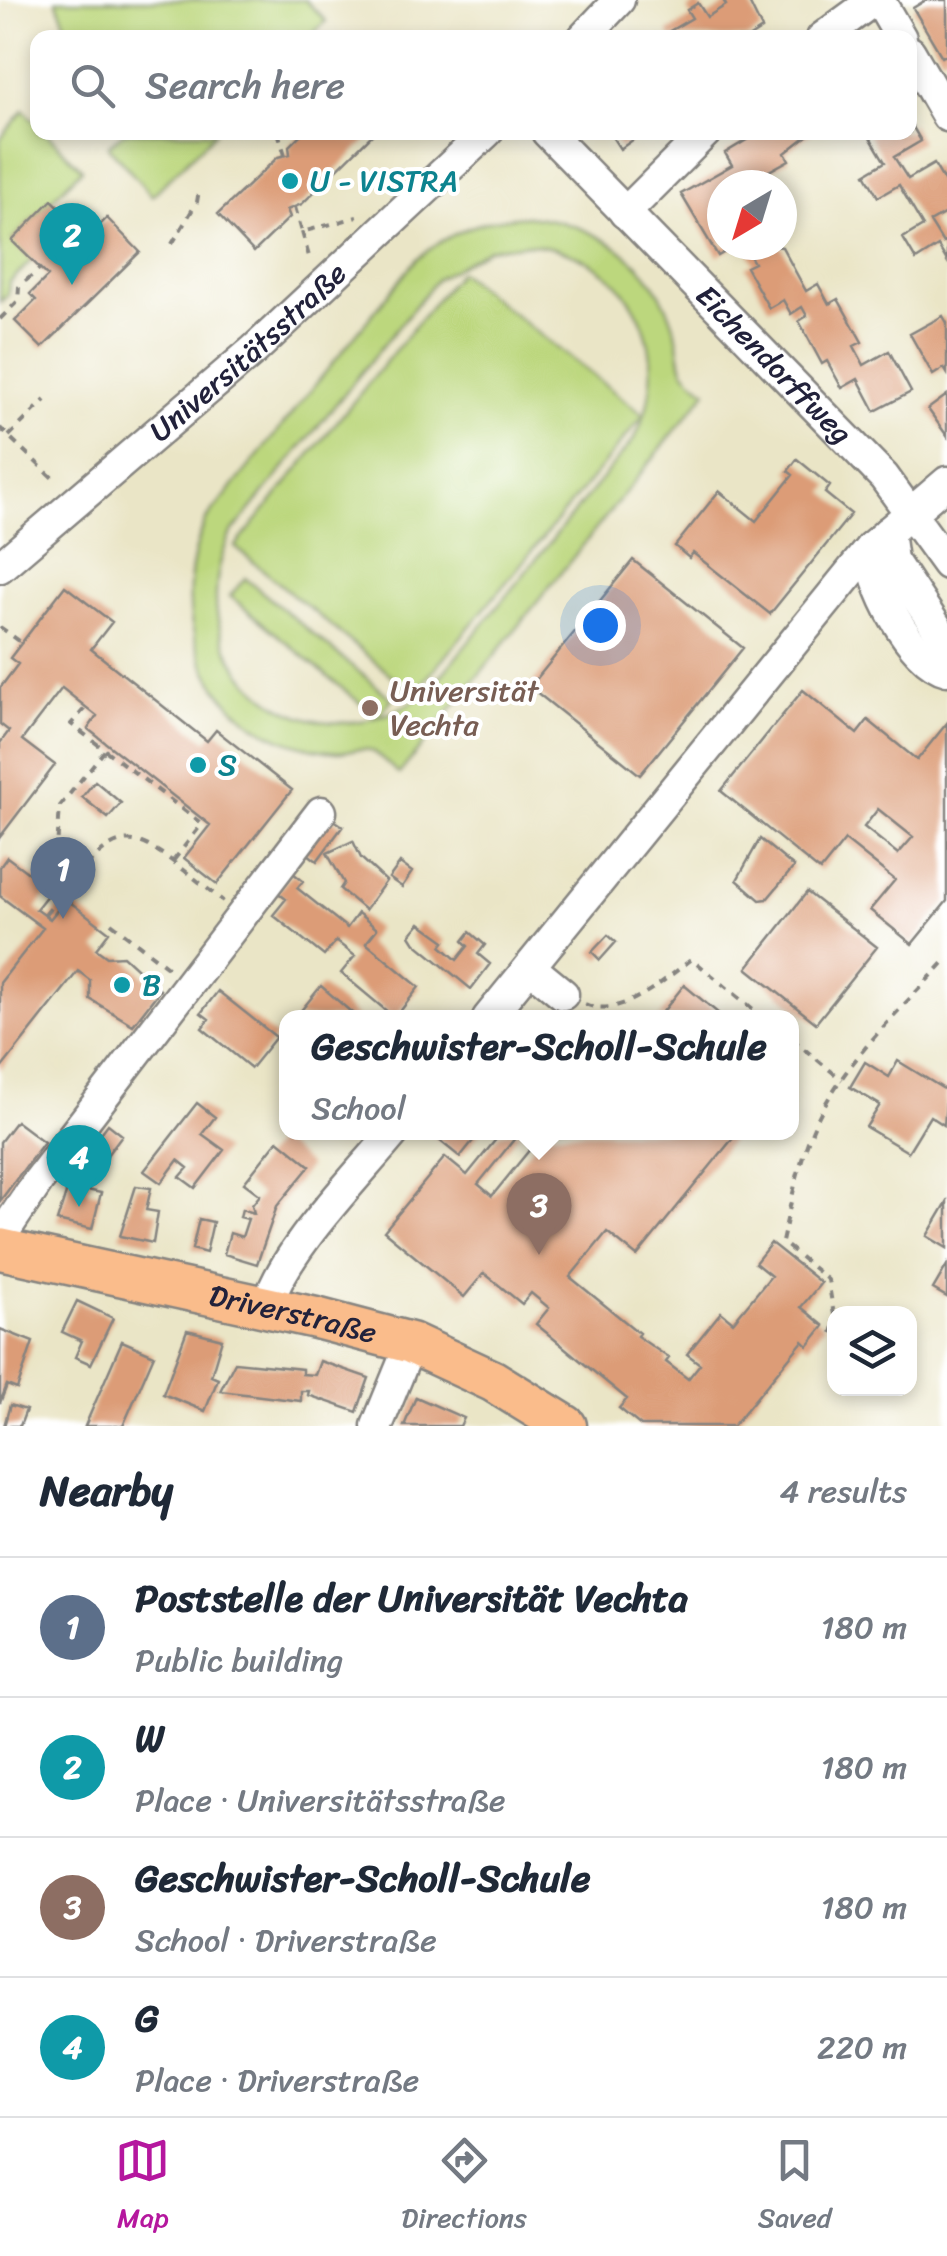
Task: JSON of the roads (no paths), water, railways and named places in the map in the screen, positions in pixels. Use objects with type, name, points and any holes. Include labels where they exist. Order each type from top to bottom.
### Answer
[{"type":"main road","name":"Driverstraße","points":[[0,1248],[411,1344],[493,1381],[566,1426]]},
{"type":"street","points":[[591,30],[619,0]]},
{"type":"street","points":[[834,30],[877,0],[896,30]]},
{"type":"street","points":[[917,64],[947,116]]},
{"type":"street","name":"Universitätsstraße","points":[[0,568],[254,350],[478,140]]},
{"type":"street","name":"Eichendorffweg","points":[[555,140],[849,440],[912,511],[947,564]]},
{"type":"street","points":[[625,213],[698,140]]},
{"type":"street","points":[[495,1010],[879,540],[947,482]]},
{"type":"street","points":[[879,540],[947,643]]},
{"type":"street","points":[[879,540],[870,570],[884,598],[923,658],[932,667],[947,670]]},
{"type":"street","points":[[0,1248],[8,1226],[39,1180],[321,812]]},
{"type":"street","points":[[530,967],[563,994]]},
{"type":"street","points":[[267,1308],[288,1261],[387,1140]]},
{"type":"street","points":[[376,1426],[411,1344]]},
{"type":"place","name":"U - VISTRA","points":[[290,181]]},
{"type":"place","name":"W","points":[[72,285]]},
{"type":"place","name":"Universität Vechta","points":[[370,708]]},
{"type":"place","name":"S","points":[[198,765]]},
{"type":"place","name":"Poststelle der Universität Vechta","points":[[63,919]]},
{"type":"place","name":"B","points":[[122,985]]},
{"type":"place","name":"G","points":[[79,1207]]},
{"type":"place","name":"Geschwister-Scholl-Schule","points":[[539,1255]]}]
